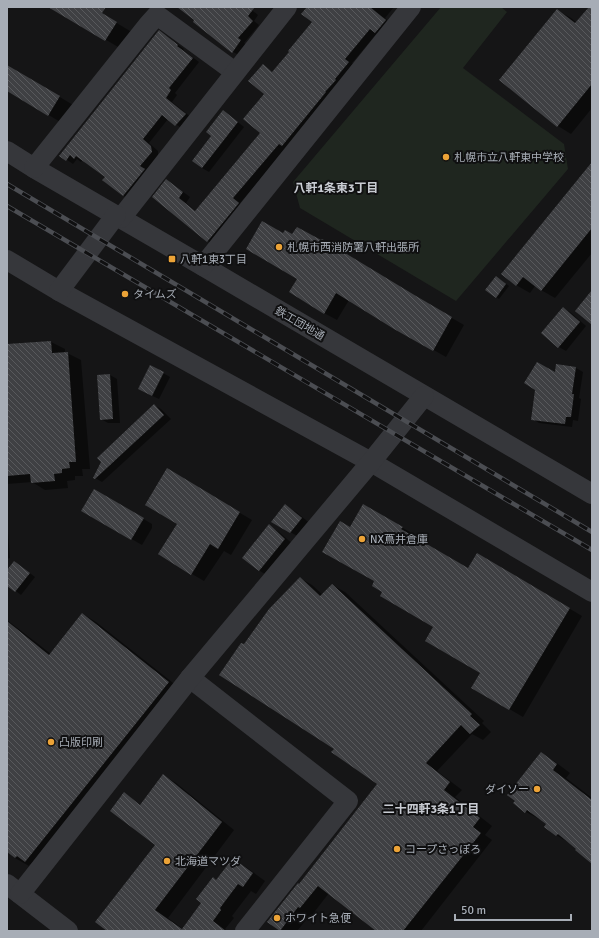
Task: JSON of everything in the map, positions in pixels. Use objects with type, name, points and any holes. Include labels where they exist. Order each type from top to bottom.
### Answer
[{"type":"street","points":[[203,266],[411,7]]},
{"type":"street","points":[[59,291],[235,72],[279,10]]},
{"type":"street","points":[[34,168],[157,15],[235,72]]},
{"type":"street","name":"鉄工団地通","points":[[7,151],[592,494]]},
{"type":"street","points":[[7,260],[59,291],[371,462],[592,592]]},
{"type":"street","points":[[68,931],[14,889],[371,462],[424,396]]},
{"type":"street","points":[[190,678],[348,801],[245,931]]},
{"type":"shaded area","name":"札幌市立八軒東中学校","points":[[441,7],[501,7],[507,12],[463,68],[564,144],[568,169],[456,301],[300,208],[293,182]]},
{"type":"building","points":[[48,7],[106,7],[102,13],[117,22],[105,41]]},
{"type":"building","points":[[177,7],[255,7],[248,16],[253,21],[238,38],[241,40],[232,53],[193,22],[194,20]]},
{"type":"building","points":[[307,7],[370,7],[386,20],[375,33],[370,29],[345,59],[349,62],[335,79],[336,80],[282,146],[279,144],[233,198],[239,203],[207,242],[152,197],[166,179],[183,192],[179,198],[195,211],[260,133],[243,119],[264,94],[248,81],[263,64],[272,72],[289,52],[288,51],[312,22],[301,14]]},
{"type":"building","points":[[589,7],[592,7],[592,84],[557,127],[499,80],[557,9],[575,23]]},
{"type":"building","points":[[159,30],[193,58],[169,88],[171,90],[166,98],[186,114],[175,126],[162,115],[143,139],[151,146],[152,152],[140,166],[145,169],[123,196],[102,180],[105,177],[76,156],[74,159],[70,155],[66,161],[59,156]]},
{"type":"building","points":[[7,65],[60,96],[48,116],[7,91]]},
{"type":"building","points":[[223,110],[238,122],[202,168],[192,161],[211,136],[206,132]]},
{"type":"building","points":[[592,162],[592,228],[541,291],[523,277],[516,286],[501,274]]},
{"type":"building","points":[[262,221],[283,233],[285,230],[292,234],[297,227],[321,240],[322,239],[452,317],[433,351],[336,293],[324,314],[289,292],[297,279],[246,249]]},
{"type":"building","points":[[496,276],[506,284],[496,298],[485,290]]},
{"type":"building","points":[[592,290],[592,325],[575,311]]},
{"type":"building","points":[[563,307],[580,322],[558,348],[541,333]]},
{"type":"building","points":[[51,341],[52,353],[68,352],[76,462],[69,462],[70,468],[62,469],[62,473],[54,474],[55,481],[31,483],[30,474],[7,476],[7,344]]},
{"type":"building","points":[[537,362],[555,372],[556,364],[576,367],[572,394],[574,394],[571,417],[566,417],[565,424],[531,420],[535,390],[524,383]]},
{"type":"building","points":[[150,365],[164,372],[152,396],[138,389]]},
{"type":"building","points":[[110,374],[113,419],[100,420],[97,375]]},
{"type":"building","points":[[154,404],[164,415],[95,479],[93,478],[101,462],[97,458]]},
{"type":"building","points":[[167,468],[240,512],[218,549],[210,544],[191,575],[158,554],[177,524],[145,505]]},
{"type":"building","points":[[94,489],[144,518],[131,540],[81,511]]},
{"type":"building","points":[[285,504],[302,518],[290,533],[271,522]]},
{"type":"building","points":[[363,504],[403,527],[401,529],[468,568],[477,553],[570,608],[509,710],[471,688],[480,673],[425,641],[433,627],[380,596],[382,592],[372,586],[374,581],[322,552],[340,521],[350,527]]},
{"type":"building","points":[[269,524],[285,539],[259,571],[242,558]]},
{"type":"building","points":[[14,561],[30,573],[15,592],[7,586],[7,570]]},
{"type":"building","points":[[300,577],[320,596],[332,584],[472,714],[470,716],[480,725],[470,734],[461,725],[426,763],[450,782],[444,790],[480,818],[473,827],[481,833],[403,931],[376,931],[318,886],[300,908],[298,907],[280,931],[267,922],[298,883],[299,884],[377,784],[331,752],[334,749],[219,675],[241,643],[244,644],[269,609]]},
{"type":"building","points":[[82,613],[169,682],[25,862],[17,856],[15,858],[7,852],[7,621],[49,655]]},
{"type":"building","points":[[541,752],[557,764],[553,770],[592,800],[592,864],[558,834],[556,836],[544,827],[546,824],[527,810],[525,813],[513,803],[515,801],[507,795]]},
{"type":"building","points":[[163,774],[222,822],[155,910],[182,929],[201,903],[196,899],[213,877],[216,880],[233,858],[253,873],[243,887],[238,884],[220,908],[221,910],[213,921],[226,931],[107,931],[95,922],[155,845],[110,811],[124,792],[140,805]]},
{"type":"railway","points":[[7,184],[592,532]]},
{"type":"railway","points":[[7,206],[592,550]]},
{"type":"place","name":"札幌市立八軒東中学校","points":[[446,157]]},
{"type":"place","name":"札幌市西消防署八軒出張所","points":[[279,247]]},
{"type":"place","name":"八軒1東3丁目","points":[[172,259]]},
{"type":"place","name":"タイムズ","points":[[125,294]]},
{"type":"place","name":"NX蔦井倉庫","points":[[362,539]]},
{"type":"place","name":"凸版印刷","points":[[51,742]]},
{"type":"place","name":"ダイソー","points":[[537,789]]},
{"type":"place","name":"コープさっぽろ","points":[[397,849]]},
{"type":"place","name":"北海道マツダ","points":[[167,861]]},
{"type":"place","name":"ホワイト急便","points":[[277,918]]},
{"type":"district","name":"八軒1条東3丁目","points":[[336,188]]},
{"type":"district","name":"二十四軒3条1丁目","points":[[431,809]]}]
